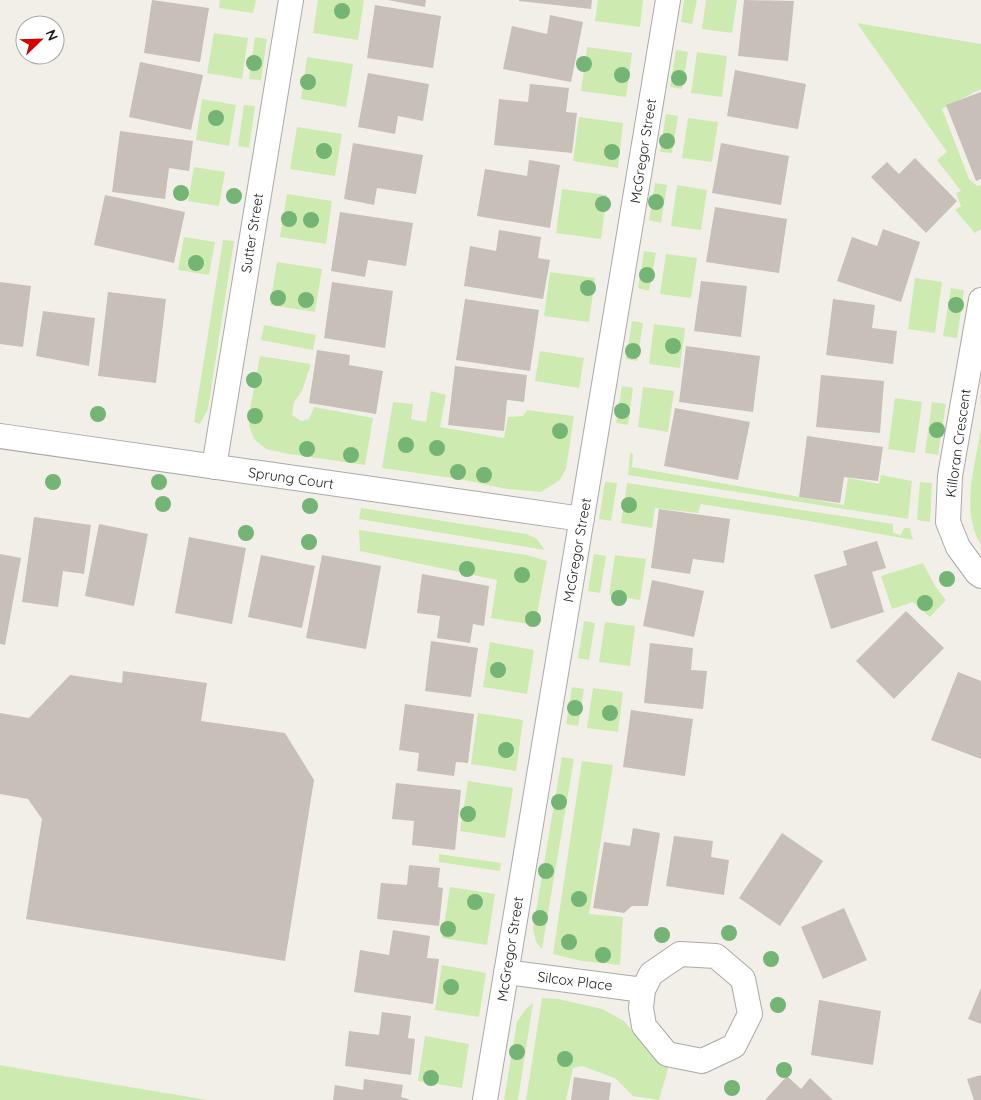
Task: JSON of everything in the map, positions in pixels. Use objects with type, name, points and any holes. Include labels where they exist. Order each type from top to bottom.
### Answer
[{"type":"street","name":"Sutter Street","points":[[214,466],[291,0]]},
{"type":"street","name":"McGregor Street","points":[[485,1100],[668,0]]},
{"type":"street","name":"Killoran Crescent","points":[[981,300],[950,476],[948,522],[958,547],[981,576]]},
{"type":"street","name":"Sprung Court","points":[[0,436],[582,519]]},
{"type":"street","points":[[680,954],[716,956],[743,979],[750,1014],[734,1046],[702,1061],[667,1054],[644,1026],[641,1008],[643,990],[651,974],[680,954]]},
{"type":"street","name":"Silcox Place","points":[[506,972],[643,990]]},
{"type":"green space","points":[[220,0],[256,0],[253,13],[219,8]]},
{"type":"green space","points":[[318,0],[364,0],[358,40],[313,33]]},
{"type":"green space","points":[[598,0],[643,0],[640,27],[595,21]]},
{"type":"green space","points":[[684,0],[697,0],[692,24],[681,22]]},
{"type":"green space","points":[[706,0],[737,0],[732,33],[702,29]]},
{"type":"green space","points":[[857,23],[981,44],[981,89],[942,109],[969,179],[977,186],[981,185],[981,229],[975,233],[955,210],[961,206],[956,193],[961,191],[937,160],[947,152]]},
{"type":"green space","points":[[214,33],[248,38],[242,79],[207,73]]},
{"type":"green space","points":[[255,37],[267,39],[261,80],[249,79]]},
{"type":"green space","points":[[587,47],[632,53],[626,97],[581,91]]},
{"type":"green space","points":[[676,50],[688,52],[682,89],[670,87]]},
{"type":"green space","points":[[697,52],[727,56],[722,97],[691,93]]},
{"type":"green space","points":[[307,57],[353,64],[346,107],[301,99]]},
{"type":"green space","points":[[202,99],[236,105],[229,146],[196,140]]},
{"type":"green space","points":[[244,105],[255,106],[249,148],[238,146]]},
{"type":"green space","points":[[666,114],[678,116],[672,153],[660,152]]},
{"type":"green space","points":[[579,117],[623,123],[618,168],[573,161]]},
{"type":"green space","points":[[688,118],[718,122],[712,162],[682,158]]},
{"type":"green space","points":[[297,127],[342,134],[335,176],[290,169]]},
{"type":"green space","points":[[194,167],[225,172],[219,206],[188,201]]},
{"type":"green space","points":[[655,183],[667,185],[661,223],[649,220]]},
{"type":"green space","points":[[677,185],[707,190],[701,230],[671,226]]},
{"type":"green space","points":[[562,189],[607,195],[601,239],[556,233]]},
{"type":"green space","points":[[287,194],[332,201],[326,244],[280,237]]},
{"type":"green space","points":[[184,237],[215,242],[209,275],[178,270]]},
{"type":"green space","points":[[223,240],[234,241],[208,409],[200,424],[194,422]]},
{"type":"green space","points":[[644,251],[656,253],[649,291],[638,288]]},
{"type":"green space","points":[[666,254],[697,258],[691,298],[660,294]]},
{"type":"green space","points":[[277,262],[322,269],[315,312],[270,305]]},
{"type":"green space","points":[[550,272],[595,278],[589,322],[544,316]]},
{"type":"green space","points":[[915,278],[942,282],[935,333],[908,329]]},
{"type":"green space","points":[[951,288],[964,290],[957,338],[943,336]]},
{"type":"green space","points":[[632,321],[643,323],[637,361],[626,359]]},
{"type":"green space","points":[[654,324],[685,328],[680,368],[649,364]]},
{"type":"green space","points":[[264,325],[316,335],[313,350],[261,340]]},
{"type":"green space","points":[[540,351],[584,358],[579,388],[535,381]]},
{"type":"green space","points":[[260,356],[311,364],[302,391],[294,402],[292,415],[301,421],[309,419],[314,407],[373,418],[365,465],[266,449],[254,439],[249,426],[249,414]]},
{"type":"green space","points":[[622,386],[633,388],[628,425],[616,423]]},
{"type":"green space","points":[[643,387],[674,391],[668,432],[638,427]]},
{"type":"green space","points":[[431,391],[446,395],[440,427],[504,438],[508,417],[523,416],[527,410],[574,416],[566,469],[560,480],[541,492],[507,489],[459,479],[382,468],[393,402],[413,404],[411,419],[426,422]]},
{"type":"green space","points":[[895,398],[922,402],[915,453],[888,449]]},
{"type":"green space","points":[[932,402],[946,404],[938,455],[925,453]]},
{"type":"green space","points":[[981,429],[981,545],[971,517],[970,503]]},
{"type":"green space","points":[[630,453],[633,454],[632,467],[844,505],[848,478],[879,484],[881,475],[912,481],[908,519],[628,475]]},
{"type":"green space","points":[[605,482],[617,483],[611,521],[599,519]]},
{"type":"green space","points":[[920,482],[932,483],[930,522],[917,520]]},
{"type":"green space","points":[[627,483],[893,524],[893,533],[901,535],[904,528],[910,528],[913,540],[701,504],[698,513],[655,508],[652,528],[621,523]]},
{"type":"green space","points":[[361,508],[526,534],[536,538],[545,550],[359,519]]},
{"type":"green space","points":[[359,530],[527,555],[547,561],[535,625],[491,618],[497,580],[360,551]]},
{"type":"green space","points":[[594,554],[606,556],[600,593],[588,591]]},
{"type":"green space","points":[[615,555],[646,559],[640,600],[609,595]]},
{"type":"green space","points":[[923,563],[935,586],[946,600],[930,617],[913,602],[892,609],[881,576]]},
{"type":"green space","points":[[584,621],[595,623],[589,660],[578,658]]},
{"type":"green space","points":[[605,622],[635,626],[630,666],[599,662]]},
{"type":"green space","points":[[490,642],[534,650],[527,694],[483,687]]},
{"type":"green space","points":[[572,687],[584,689],[578,726],[566,724]]},
{"type":"green space","points":[[593,688],[623,692],[618,732],[587,728]]},
{"type":"green space","points":[[478,713],[523,720],[516,771],[471,764]]},
{"type":"green space","points":[[562,757],[574,759],[542,949],[536,942],[533,929]]},
{"type":"green space","points":[[582,761],[613,765],[589,914],[623,917],[620,965],[581,961],[553,954]]},
{"type":"green space","points":[[468,781],[513,788],[505,838],[460,831]]},
{"type":"green space","points":[[439,854],[501,863],[500,871],[439,862]]},
{"type":"green space","points":[[450,887],[495,894],[487,945],[442,938]]},
{"type":"green space","points":[[442,965],[486,973],[479,1017],[435,1010]]},
{"type":"green space","points":[[542,998],[558,999],[602,1009],[624,1021],[646,1048],[669,1065],[659,1100],[633,1096],[615,1078],[582,1066],[573,1068],[566,1100],[526,1100]]},
{"type":"green space","points":[[533,1003],[518,1100],[504,1100],[517,1022],[525,1010]]},
{"type":"green space","points":[[425,1036],[469,1044],[462,1088],[418,1081]]},
{"type":"green space","points":[[0,1065],[27,1070],[208,1100],[0,1100]]},
{"type":"building","points":[[152,0],[209,8],[200,62],[144,53]]},
{"type":"building","points":[[388,0],[426,0],[425,7]]},
{"type":"building","points":[[519,0],[592,0],[591,9]]},
{"type":"building","points":[[744,0],[794,1],[788,61],[738,56]]},
{"type":"building","points":[[375,5],[441,16],[433,68],[367,58]]},
{"type":"building","points":[[550,15],[583,22],[571,82],[503,69],[512,26],[547,34]]},
{"type":"building","points":[[140,62],[203,75],[191,130],[129,117]]},
{"type":"building","points":[[735,70],[806,84],[798,129],[727,116]]},
{"type":"building","points":[[368,73],[429,84],[423,121],[398,116],[395,134],[358,127]]},
{"type":"building","points":[[530,84],[569,88],[566,112],[577,113],[572,153],[494,145],[499,99],[528,102]]},
{"type":"building","points":[[981,92],[981,179],[976,181],[946,105]]},
{"type":"building","points":[[120,131],[193,141],[189,171],[169,168],[165,199],[112,192]]},
{"type":"building","points":[[353,143],[423,155],[416,194],[377,188],[374,205],[344,199]]},
{"type":"building","points":[[721,143],[789,156],[781,205],[712,193]]},
{"type":"building","points":[[915,158],[957,201],[926,233],[871,177],[887,162],[899,174]]},
{"type":"building","points":[[529,160],[560,165],[550,228],[477,216],[485,169],[527,176]]},
{"type":"building","points":[[105,195],[185,212],[174,263],[94,245]]},
{"type":"building","points":[[715,207],[787,219],[779,273],[706,262]]},
{"type":"building","points":[[340,212],[413,223],[406,266],[368,260],[365,277],[331,271]]},
{"type":"building","points":[[883,229],[920,242],[901,302],[837,281],[852,237],[877,246]]},
{"type":"building","points":[[499,230],[541,237],[538,258],[550,260],[543,299],[464,286],[470,246],[496,251]]},
{"type":"building","points":[[701,281],[747,286],[741,337],[694,331]]},
{"type":"building","points":[[0,282],[31,286],[23,347],[0,344]]},
{"type":"building","points":[[332,282],[393,291],[385,348],[324,338]]},
{"type":"building","points":[[108,292],[166,299],[156,383],[98,376]]},
{"type":"building","points":[[465,299],[539,310],[530,371],[456,360]]},
{"type":"building","points":[[833,299],[875,305],[872,328],[897,331],[893,364],[826,355]]},
{"type":"building","points":[[43,311],[95,318],[89,366],[36,356]]},
{"type":"building","points":[[686,346],[760,356],[753,412],[679,402]]},
{"type":"building","points":[[317,350],[350,355],[349,365],[383,371],[376,414],[309,403]]},
{"type":"building","points":[[455,366],[527,375],[524,402],[507,400],[504,431],[448,425]]},
{"type":"building","points":[[821,375],[884,381],[880,433],[816,427]]},
{"type":"building","points":[[675,408],[750,422],[738,480],[664,466]]},
{"type":"building","points":[[807,436],[883,447],[878,481],[844,477],[840,503],[799,497]]},
{"type":"building","points":[[659,509],[730,519],[724,563],[693,559],[690,574],[651,568]]},
{"type":"building","points":[[34,517],[91,525],[84,574],[63,571],[58,607],[22,602]]},
{"type":"building","points":[[99,524],[148,534],[134,606],[85,596]]},
{"type":"building","points":[[189,537],[246,548],[232,624],[175,613]]},
{"type":"building","points":[[877,541],[886,568],[872,572],[884,612],[831,629],[814,575],[847,565],[843,551]]},
{"type":"building","points":[[0,554],[21,558],[5,645],[0,644]]},
{"type":"building","points":[[261,555],[315,566],[302,628],[248,617]]},
{"type":"building","points":[[322,555],[381,566],[366,649],[306,638]]},
{"type":"building","points":[[422,574],[489,586],[484,626],[473,624],[470,643],[437,638],[440,616],[417,613]]},
{"type":"building","points":[[652,580],[704,591],[694,637],[643,626]]},
{"type":"building","points":[[906,611],[944,648],[894,699],[856,661]]},
{"type":"building","points":[[431,641],[478,648],[471,697],[425,691]]},
{"type":"building","points":[[650,643],[693,648],[691,670],[707,671],[703,709],[644,703]]},
{"type":"building","points":[[123,671],[207,683],[201,721],[285,733],[314,780],[285,961],[26,919],[42,819],[28,799],[0,794],[0,713],[29,718],[70,675],[122,683]]},
{"type":"building","points":[[958,672],[981,681],[981,759],[931,740]]},
{"type":"building","points":[[405,704],[474,714],[468,763],[456,762],[454,776],[417,771],[419,753],[399,750]]},
{"type":"building","points":[[631,710],[693,719],[685,776],[623,767]]},
{"type":"building","points":[[396,783],[461,790],[455,850],[412,845],[414,821],[392,819]]},
{"type":"building","points":[[633,828],[660,833],[648,906],[632,906],[624,913],[593,908],[604,842],[630,846]]},
{"type":"building","points":[[782,833],[823,861],[780,926],[739,898]]},
{"type":"building","points":[[674,836],[713,841],[711,857],[729,860],[724,895],[666,886]]},
{"type":"building","points":[[409,865],[440,868],[438,887],[443,888],[439,926],[377,919],[381,883],[407,885]]},
{"type":"building","points":[[844,908],[867,960],[823,979],[801,927]]},
{"type":"building","points":[[393,930],[430,936],[427,958],[439,959],[433,1004],[354,992],[360,950],[389,955]]},
{"type":"building","points":[[981,988],[981,1024],[968,1019]]},
{"type":"building","points":[[819,1000],[881,1011],[873,1065],[811,1055]]},
{"type":"building","points":[[382,1012],[411,1016],[408,1038],[415,1039],[411,1075],[345,1066],[349,1031],[379,1035]]},
{"type":"building","points":[[981,1075],[981,1100],[974,1100],[967,1079]]},
{"type":"building","points":[[787,1076],[801,1089],[810,1078],[833,1100],[765,1100]]},
{"type":"building","points":[[574,1077],[611,1083],[609,1100],[571,1100]]},
{"type":"building","points":[[364,1079],[403,1085],[401,1097],[411,1100],[333,1100],[335,1085],[363,1090]]}]
